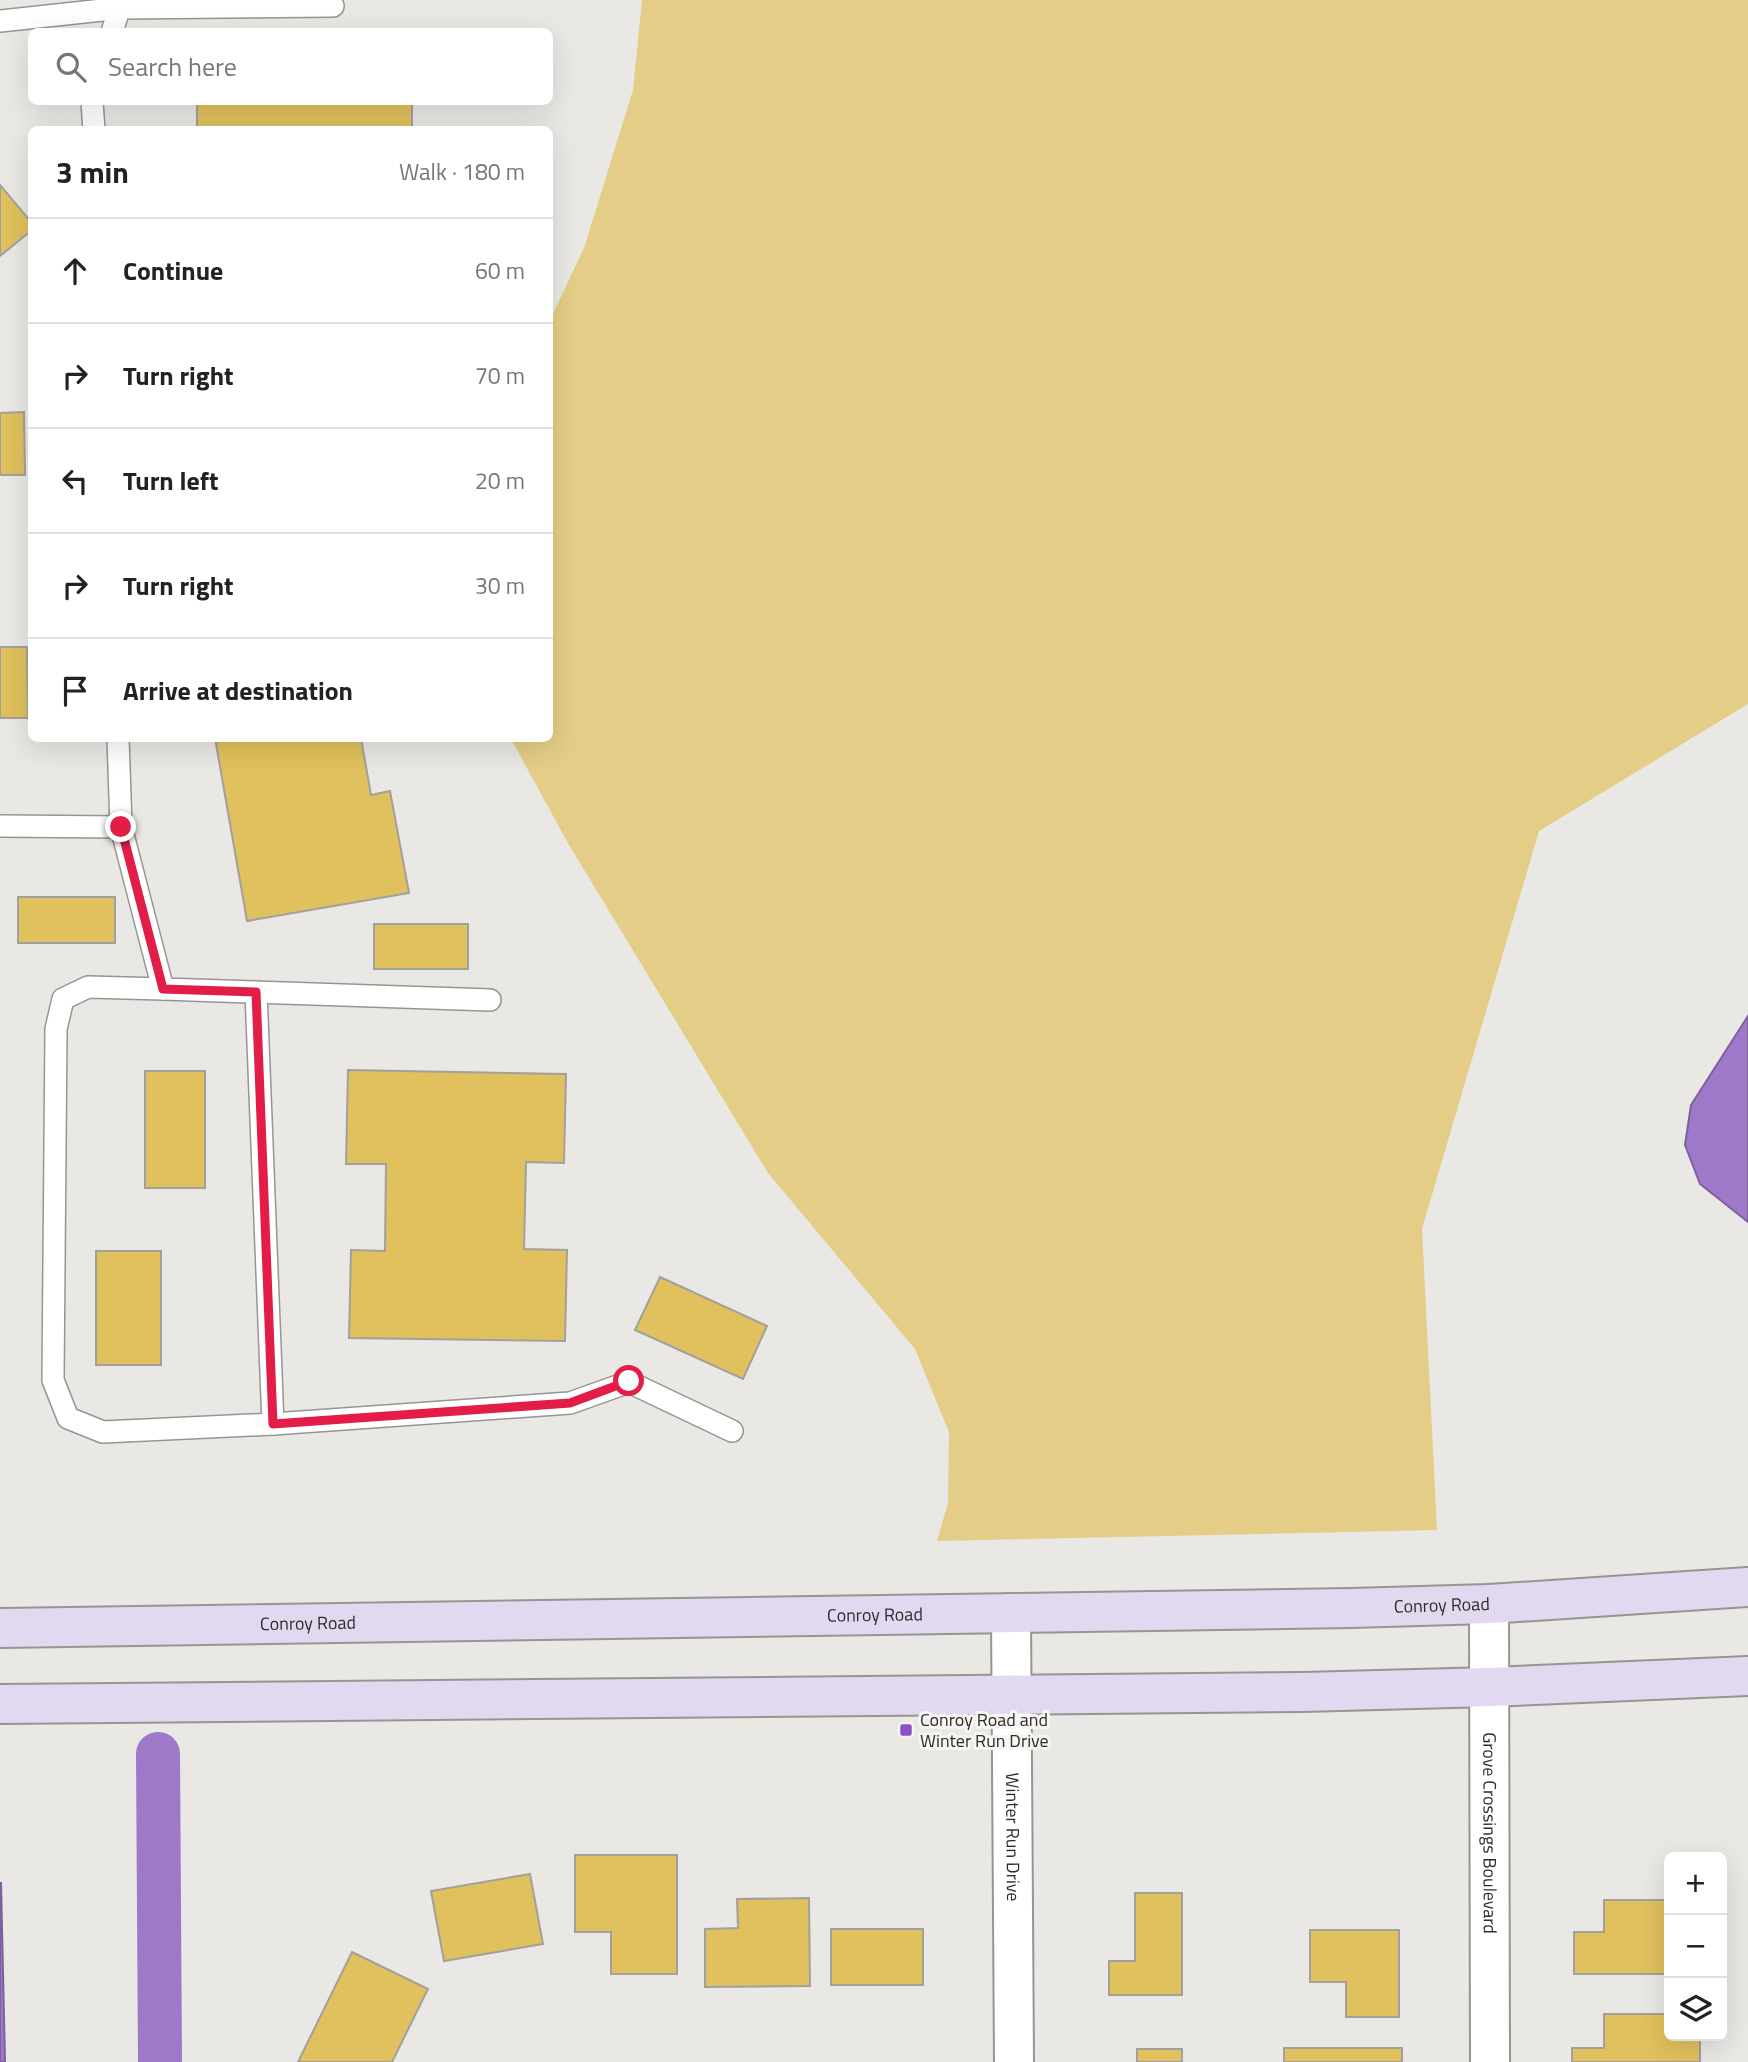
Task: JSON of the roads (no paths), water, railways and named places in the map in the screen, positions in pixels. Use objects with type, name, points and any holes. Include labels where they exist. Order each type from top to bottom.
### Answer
[{"type":"main road","name":"Conroy Road","points":[[0,1628],[1489,1604],[1748,1587]]},
{"type":"main road","points":[[0,1704],[1490,1688],[1748,1676]]},
{"type":"street","name":"Grove Crossings Boulevard","points":[[1489,1604],[1490,2062]]},
{"type":"street","name":"Winter Run Drive","points":[[1011,1613],[1014,2062]]},
{"type":"lane","points":[[113,28],[122,4]]},
{"type":"lane","points":[[0,21],[122,4],[332,6]]},
{"type":"lane","points":[[92,105],[94,126]]},
{"type":"lane","points":[[118,742],[121,827],[163,989]]},
{"type":"lane","points":[[0,826],[121,827]]},
{"type":"lane","points":[[490,1000],[88,987],[63,999],[56,1029],[53,1380],[68,1418],[103,1432],[273,1424],[570,1403],[629,1381],[732,1431]]},
{"type":"lane","points":[[256,992],[273,1424]]},
{"type":"waterway","points":[[158,1754],[160,2062]]},
{"type":"place","name":"Conroy Road and Winter Run Drive","points":[[906,1730]]}]
